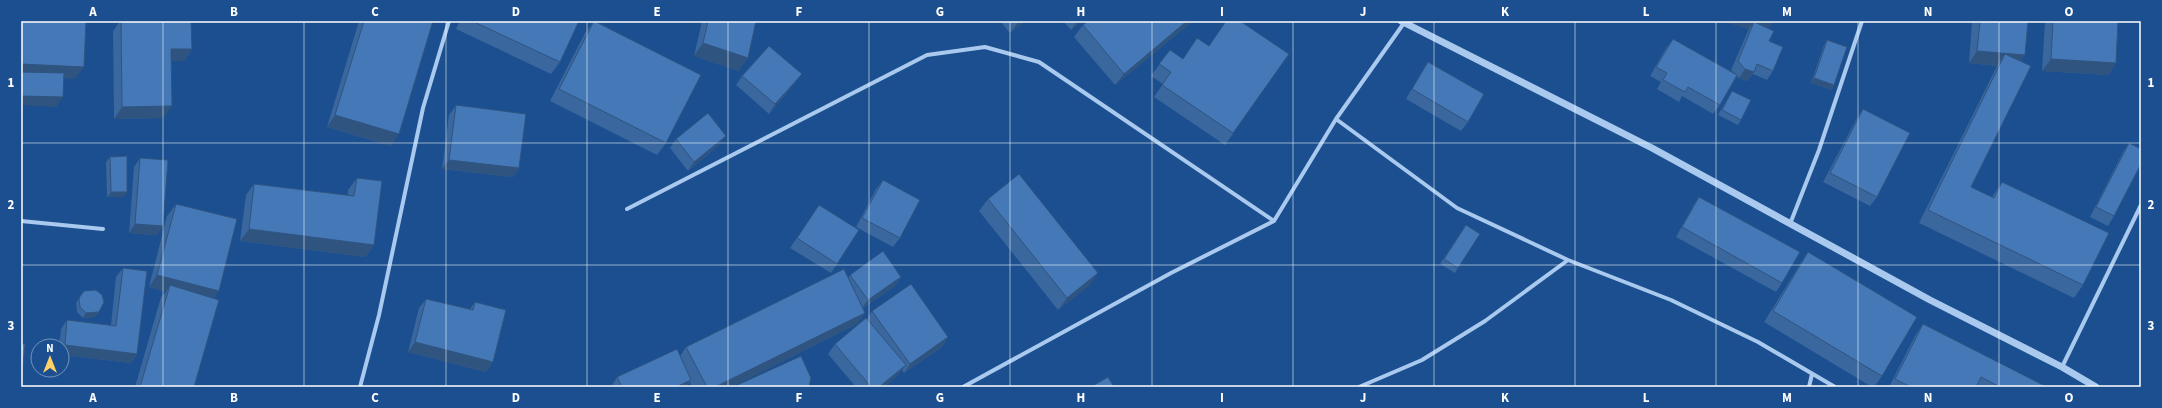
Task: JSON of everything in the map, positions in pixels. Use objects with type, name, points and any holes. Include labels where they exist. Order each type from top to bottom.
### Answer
[{"type":"street","points":[[360,387],[379,315],[423,108],[449,21]]},
{"type":"street","points":[[1790,224],[1819,150],[1862,21]]},
{"type":"street","points":[[963,387],[1171,273],[1274,220],[1336,119],[1402,22],[1652,148],[1930,300],[2062,367],[2096,387]]},
{"type":"street","points":[[627,210],[927,55],[985,47],[1039,62],[1274,220]]},
{"type":"street","points":[[1336,119],[1457,208],[1568,260],[1671,300],[1758,342],[1835,387]]},
{"type":"street","points":[[2062,367],[2141,205]]},
{"type":"street","points":[[21,221],[103,229]]},
{"type":"street","points":[[1359,387],[1422,360],[1485,321],[1568,260]]},
{"type":"street","points":[[1809,387],[1812,374]]},
{"type":"building","points":[[21,21],[86,21],[84,67],[21,64]]},
{"type":"building","points":[[121,21],[191,21],[192,49],[171,49],[172,106],[122,107]]},
{"type":"building","points":[[364,21],[433,21],[399,134],[335,115]]},
{"type":"building","points":[[472,21],[579,21],[560,62]]},
{"type":"building","points":[[594,21],[701,75],[666,143],[559,89]]},
{"type":"building","points":[[708,21],[756,21],[748,58],[703,43]]},
{"type":"building","points":[[1088,21],[1187,21],[1124,74],[1083,25]]},
{"type":"building","points":[[1226,21],[1240,21],[1289,54],[1233,133],[1162,85],[1171,72],[1159,64],[1170,50],[1183,59],[1197,38],[1209,46]]},
{"type":"building","points":[[1980,21],[2028,21],[2025,55],[1977,51]]},
{"type":"building","points":[[2053,21],[2118,21],[2116,63],[2051,59]]},
{"type":"building","points":[[1754,22],[1774,31],[1769,41],[1783,47],[1773,71],[1757,64],[1754,72],[1745,69],[1738,61]]},
{"type":"building","points":[[1673,39],[1737,75],[1720,105],[1688,87],[1685,92],[1663,80],[1667,73],[1656,67]]},
{"type":"building","points":[[1827,40],[1847,47],[1834,85],[1814,78]]},
{"type":"building","points":[[769,46],[802,74],[775,104],[742,76]]},
{"type":"building","points":[[2005,54],[2031,66],[1971,187],[1994,198],[2002,182],[2109,233],[2083,285],[1928,210]]},
{"type":"building","points":[[1428,62],[1484,94],[1468,122],[1412,89]]},
{"type":"building","points":[[21,72],[64,73],[63,97],[21,96]]},
{"type":"building","points":[[1732,91],[1751,100],[1741,120],[1722,110]]},
{"type":"building","points":[[456,105],[526,114],[519,168],[449,160]]},
{"type":"building","points":[[1863,109],[1910,133],[1877,197],[1830,173]]},
{"type":"building","points":[[708,113],[726,136],[694,162],[676,139]]},
{"type":"building","points":[[2129,143],[2141,149],[2141,164],[2114,216],[2096,207]]},
{"type":"building","points":[[127,156],[127,192],[111,192],[110,157]]},
{"type":"building","points":[[140,158],[168,160],[163,226],[135,224]]},
{"type":"building","points":[[1019,174],[1098,273],[1067,298],[988,199]]},
{"type":"building","points":[[357,178],[382,181],[374,245],[249,229],[254,184],[354,196]]},
{"type":"building","points":[[883,180],[920,200],[900,238],[862,218]]},
{"type":"building","points":[[1699,197],[1800,252],[1782,283],[1682,227]]},
{"type":"building","points":[[176,204],[237,219],[219,291],[157,275]]},
{"type":"building","points":[[819,205],[859,230],[837,264],[797,238]]},
{"type":"building","points":[[1466,225],[1480,234],[1458,268],[1444,259]]},
{"type":"building","points":[[883,251],[901,277],[868,300],[850,275]]},
{"type":"building","points":[[1808,252],[1917,317],[1882,376],[1773,311]]},
{"type":"building","points":[[123,268],[147,271],[137,354],[70,346],[70,338],[66,338],[67,320],[116,326]]},
{"type":"building","points":[[844,269],[865,313],[715,387],[707,387],[686,347]]},
{"type":"building","points":[[911,284],[948,337],[910,364],[872,311]]},
{"type":"building","points":[[170,285],[219,300],[194,387],[140,387]]},
{"type":"building","points":[[96,290],[102,295],[104,302],[99,312],[86,313],[80,307],[79,298],[84,291]]},
{"type":"building","points":[[426,299],[473,310],[475,302],[506,310],[493,362],[415,342]]},
{"type":"building","points":[[866,318],[906,365],[879,387],[871,387],[835,344]]},
{"type":"building","points":[[1923,324],[2047,387],[2000,387],[1981,377],[1976,387],[1911,387],[1895,379]]},
{"type":"building","points":[[21,344],[25,344],[21,387]]},
{"type":"building","points":[[677,349],[691,380],[676,387],[622,387],[617,377]]},
{"type":"building","points":[[801,356],[811,378],[809,387],[733,387]]},
{"type":"building","points":[[1108,377],[1114,387],[1091,387]]}]
